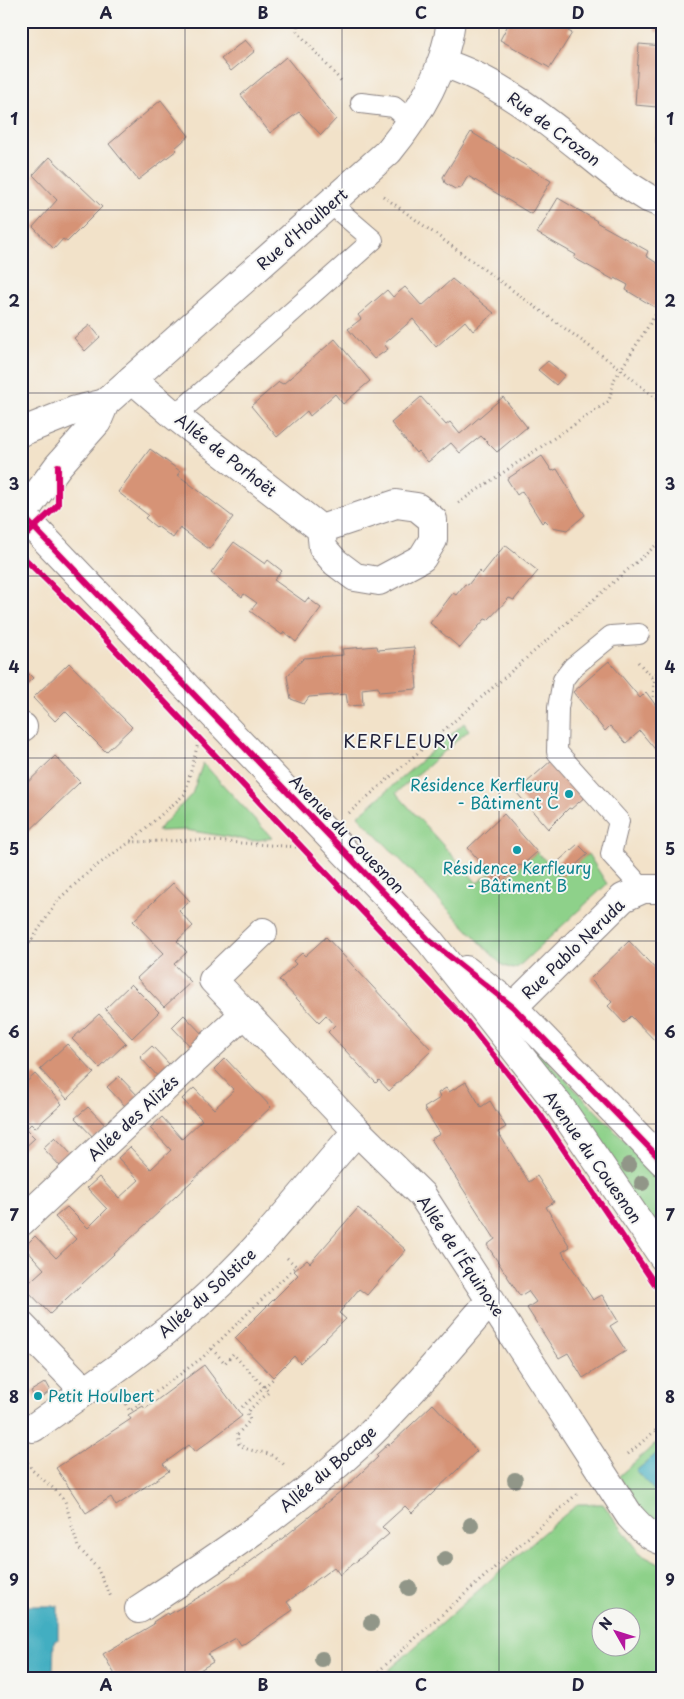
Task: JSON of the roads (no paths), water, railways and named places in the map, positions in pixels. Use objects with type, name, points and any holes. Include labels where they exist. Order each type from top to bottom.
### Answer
[{"type":"street","name":"Rue d'Houlbert","points":[[22,515],[58,466],[96,422],[105,403],[390,151],[412,122],[427,97],[442,63],[451,21]]},
{"type":"street","name":"Rue de Crozon","points":[[442,63],[463,70],[502,89],[626,184],[648,198],[663,204]]},
{"type":"street","name":"Allée de Porhoët","points":[[132,379],[175,416],[321,529]]},
{"type":"street","name":"Rue d'Houlbert","points":[[21,432],[76,410],[105,403]]},
{"type":"street","points":[[396,504],[417,507],[433,520],[433,540],[422,558],[379,582],[355,577],[334,562],[323,548],[321,529],[396,504]]},
{"type":"street","name":"Avenue du Couesnon","points":[[22,515],[429,940],[561,1108],[663,1257]]},
{"type":"street","name":"Rue Pablo Neruda","points":[[513,1007],[623,898],[653,889]]},
{"type":"street","name":"Allée de l'Équinoxe","points":[[263,932],[213,980],[357,1131],[422,1195],[630,1516],[654,1539],[663,1542]]},
{"type":"street","name":"Avenue du Couesnon","points":[[429,940],[513,1007],[663,1162]]},
{"type":"street","name":"Allée des Alizés","points":[[21,1222],[245,1013]]},
{"type":"street","name":"Allée du Solstice","points":[[33,1428],[161,1336],[221,1283],[266,1238],[357,1131]]},
{"type":"street","name":"Allée du Bocage","points":[[139,1609],[250,1534],[306,1491],[358,1446],[406,1398],[491,1300]]},
{"type":"street","points":[[21,1325],[85,1391]]},
{"type":"lane","points":[[361,103],[394,107],[412,122]]},
{"type":"lane","points":[[175,416],[373,240],[330,204]]},
{"type":"lane","points":[[639,634],[610,636],[574,667],[563,680],[558,708],[558,752],[619,821],[610,854],[653,889]]},
{"type":"water","points":[[663,1448],[663,1500],[636,1471]]},
{"type":"water","points":[[21,1606],[58,1606],[58,1640],[54,1641],[53,1672],[21,1671]]},
{"type":"place","name":"Résidence Kerfleury - Bâtiment C","points":[[569,794]]},
{"type":"place","name":"Résidence Kerfleury - Bâtiment B","points":[[517,850]]},
{"type":"place","name":"Petit Houlbert","points":[[38,1396]]},
{"type":"district","name":"KERFLEURY","points":[[401,742]]}]
